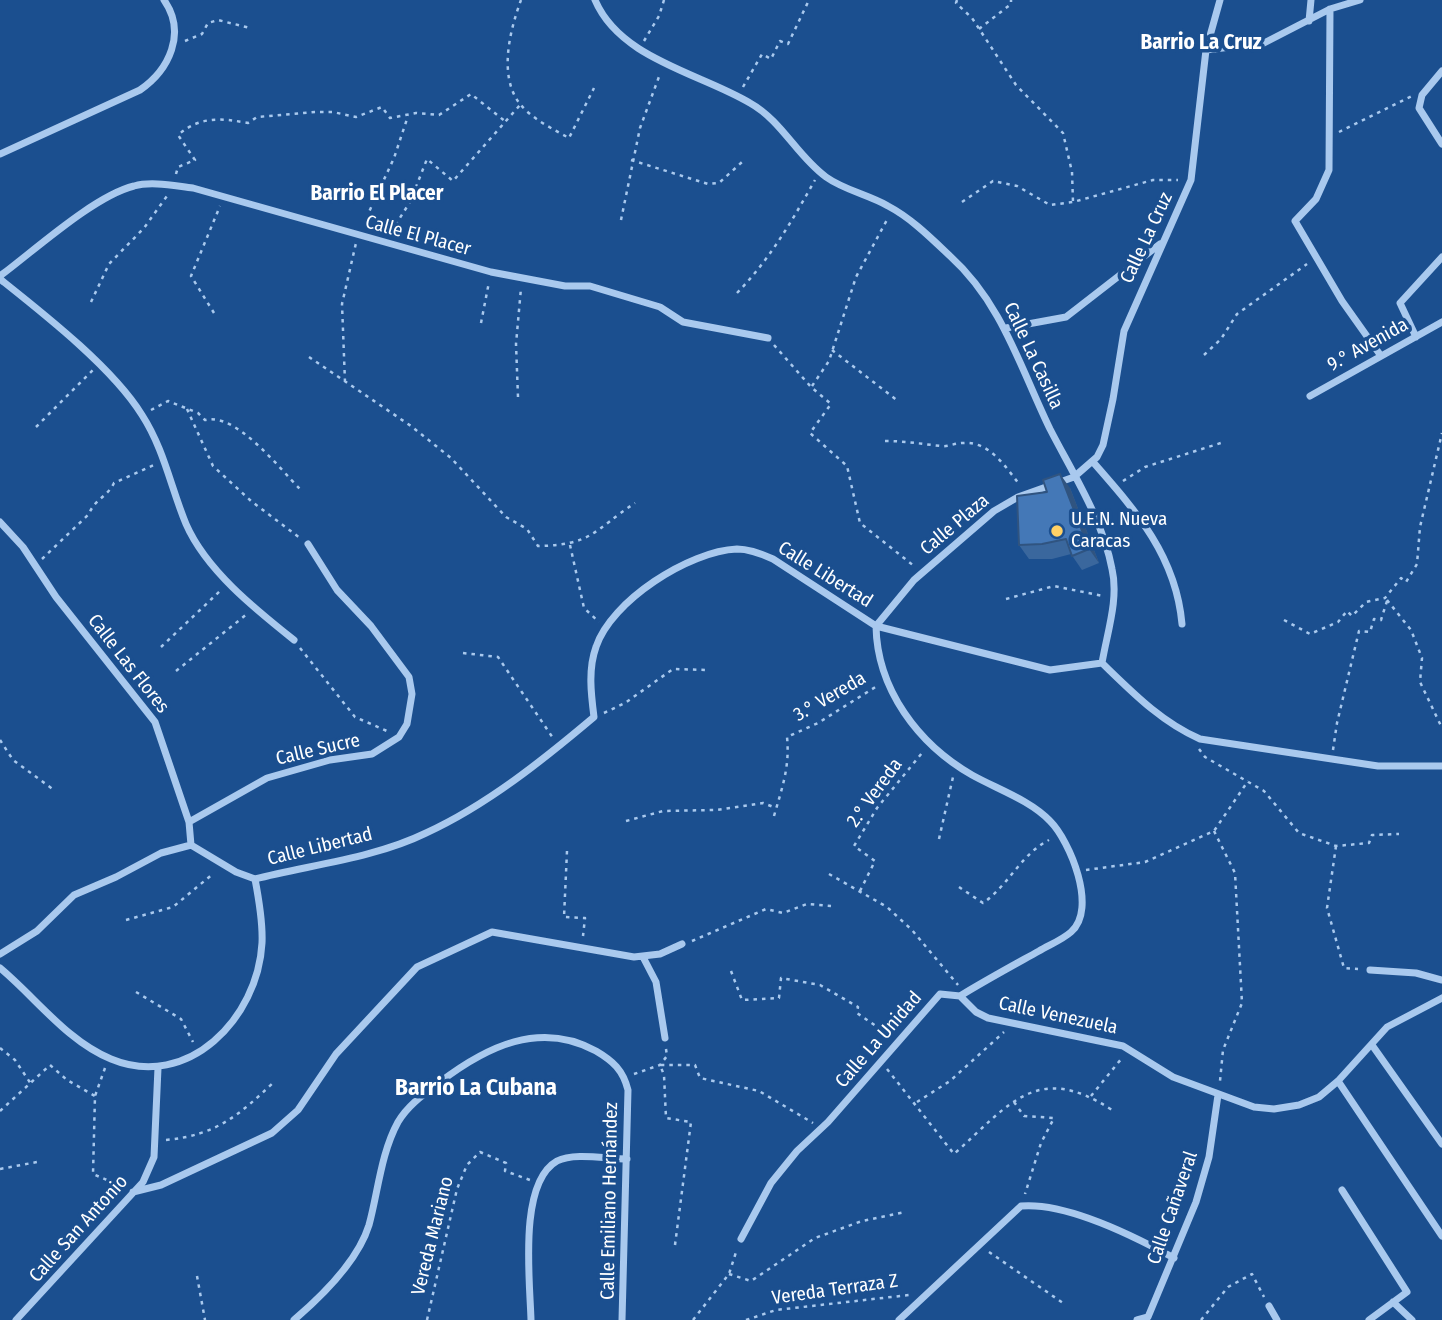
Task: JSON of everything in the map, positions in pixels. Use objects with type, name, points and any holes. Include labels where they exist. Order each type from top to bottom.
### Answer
[{"type":"street","points":[[0,154],[140,90],[158,76],[169,62],[174,45],[173,23],[164,0]]},
{"type":"street","name":"Calle La Casilla","points":[[595,0],[604,19],[639,48],[738,96],[771,118],[820,171],[834,181],[893,209],[959,264],[988,298],[1006,328],[1037,402],[1074,477],[1112,569],[1113,599],[1102,663]]},
{"type":"street","name":"Calle La Cruz","points":[[1074,477],[1093,462],[1103,445],[1124,331],[1191,180],[1206,50],[1220,0]]},
{"type":"street","points":[[1309,21],[1311,0]]},
{"type":"street","points":[[1206,50],[1264,43],[1330,9],[1360,0]]},
{"type":"street","points":[[1330,9],[1330,136],[1325,184],[1316,199],[1295,221],[1315,258],[1381,356]]},
{"type":"street","points":[[1442,71],[1422,95],[1419,108],[1442,144]]},
{"type":"street","name":"Calle El Placer","points":[[0,277],[108,195],[144,184],[173,186],[193,188],[491,272],[565,286],[590,286],[660,307],[683,322],[768,338]]},
{"type":"street","points":[[1006,328],[1066,317],[1103,291],[1163,241]]},
{"type":"street","points":[[1416,337],[1400,303],[1442,257]]},
{"type":"street","points":[[0,277],[98,366],[142,415],[165,460],[194,540],[229,582],[294,640]]},
{"type":"street","name":"9.° Avenida","points":[[1310,396],[1442,322]]},
{"type":"street","points":[[1093,462],[1147,527],[1166,559],[1178,591],[1182,624]]},
{"type":"street","name":"Calle Plaza","points":[[876,626],[922,572],[994,511],[1007,502],[1074,477]]},
{"type":"street","name":"Calle Las Flores","points":[[0,522],[23,547],[34,566],[155,722],[189,822],[191,845]]},
{"type":"street","points":[[308,544],[337,590],[371,626],[410,677],[411,708],[399,737]]},
{"type":"street","name":"Calle Libertad","points":[[255,879],[359,855],[424,835],[484,800],[559,747],[594,717],[591,670],[596,647],[606,628],[641,591],[660,578],[715,554],[736,549],[755,551],[774,559],[876,626],[1050,670],[1102,663]]},
{"type":"street","name":"Calle La Unidad","points":[[741,1239],[771,1183],[940,994],[962,994],[1071,933],[1082,910],[1082,892],[1062,834],[1049,819],[1032,807],[956,765],[930,743],[894,699],[885,680],[876,647],[876,626]]},
{"type":"street","points":[[1102,663],[1158,715],[1186,733],[1226,744],[1378,766],[1442,766]]},
{"type":"street","name":"Calle Sucre","points":[[189,822],[267,778],[330,760],[372,754],[399,737]]},
{"type":"street","points":[[0,954],[37,931],[74,895],[161,853],[191,845],[224,865],[255,879],[262,934],[257,971],[247,995],[225,1031],[200,1054],[158,1068],[109,1058],[64,1028],[0,968]]},
{"type":"street","points":[[133,1192],[161,1185],[272,1133],[298,1110],[336,1054],[416,967],[492,932],[582,950],[643,957],[682,944]]},
{"type":"street","points":[[643,957],[656,982],[665,1038]]},
{"type":"street","points":[[1370,970],[1416,973],[1442,980]]},
{"type":"street","name":"Calle Venezuela","points":[[962,994],[976,1012],[1012,1025],[1101,1039],[1129,1049],[1173,1077],[1254,1107],[1274,1109],[1299,1105],[1319,1097],[1338,1081],[1387,1027],[1442,998]]},
{"type":"street","name":"Calle Emiliano Hernández","points":[[294,1320],[320,1296],[361,1243],[397,1124],[419,1097],[496,1045],[518,1039],[548,1036],[581,1043],[616,1064],[625,1078],[628,1090],[622,1320]]},
{"type":"street","points":[[1371,1045],[1442,1144]]},
{"type":"street","name":"Calle San Antonio","points":[[16,1320],[133,1192],[150,1168],[158,1068]]},
{"type":"street","points":[[1338,1081],[1442,1236]]},
{"type":"street","name":"Calle Cañaveral","points":[[1137,1320],[1148,1317],[1174,1258],[1209,1157],[1218,1094]]},
{"type":"street","points":[[531,1320],[530,1215],[538,1184],[558,1161],[570,1158],[626,1159]]},
{"type":"street","points":[[1342,1190],[1407,1292],[1369,1320]]},
{"type":"street","points":[[899,1320],[977,1244],[1021,1206],[1039,1206],[1096,1220],[1174,1258]]},
{"type":"street","points":[[1392,1302],[1412,1320]]},
{"type":"street","points":[[1269,1306],[1277,1320]]},
{"type":"path","points":[[519,0],[511,27],[508,58],[511,86],[520,105],[569,138],[594,88]]},
{"type":"path","points":[[639,48],[659,16],[664,0]]},
{"type":"path","points":[[738,96],[762,54],[771,59],[780,41],[788,44],[809,0]]},
{"type":"path","points":[[957,0],[956,4],[979,29],[1016,85],[1063,133],[1072,172],[1073,202]]},
{"type":"path","points":[[979,29],[1011,4],[1011,0]]},
{"type":"path","points":[[174,45],[202,34],[208,23],[218,20],[250,28]]},
{"type":"path","points":[[621,220],[631,160],[664,61]]},
{"type":"path","points":[[91,302],[109,264],[145,228],[173,186],[178,167],[195,160],[178,135],[188,126],[215,117],[248,124],[257,117],[314,112],[333,112],[356,117],[382,107],[390,118],[416,113],[439,115],[471,94],[506,122]]},
{"type":"path","points":[[1330,136],[1407,97],[1422,95]]},
{"type":"path","points":[[384,242],[410,202],[427,159],[453,181],[520,105]]},
{"type":"path","points":[[345,383],[342,304],[368,214],[394,158],[408,116]]},
{"type":"path","points":[[631,160],[708,184],[719,183],[742,162]]},
{"type":"path","points":[[737,293],[764,265],[780,242],[820,171]]},
{"type":"path","points":[[962,202],[993,181],[1017,186],[1050,205],[1073,202],[1153,180],[1191,180]]},
{"type":"path","points":[[214,313],[191,276],[224,198]]},
{"type":"path","points":[[811,387],[829,361],[856,277],[893,209]]},
{"type":"path","points":[[1204,355],[1221,339],[1237,314],[1315,258]]},
{"type":"path","points":[[481,323],[491,272]]},
{"type":"path","points":[[518,397],[516,344],[522,277]]},
{"type":"path","points":[[768,338],[811,387],[831,404],[810,433],[847,466],[860,523],[922,572]]},
{"type":"path","points":[[832,350],[898,401]]},
{"type":"path","points":[[309,357],[411,426],[451,458],[506,517],[527,529],[538,546],[570,545],[585,540],[635,503]]},
{"type":"path","points":[[36,427],[98,366]]},
{"type":"path","points":[[142,415],[168,401],[186,407],[205,420],[216,417],[237,426],[300,489]]},
{"type":"path","points":[[186,407],[213,466],[251,501],[308,544]]},
{"type":"path","points":[[1332,760],[1337,723],[1359,631],[1370,632],[1374,619],[1381,620],[1386,599],[1401,578],[1406,582],[1417,564],[1422,516],[1442,433]]},
{"type":"path","points":[[885,441],[915,441],[944,446],[965,442],[984,447],[1003,462],[1027,495]]},
{"type":"path","points":[[1114,486],[1145,467],[1224,442]]},
{"type":"path","points":[[34,566],[89,514],[92,505],[111,490],[114,483],[165,460]]},
{"type":"path","points":[[570,545],[584,608],[606,628]]},
{"type":"path","points":[[161,647],[229,582]]},
{"type":"path","points":[[1006,599],[1054,586],[1113,599]]},
{"type":"path","points":[[1284,620],[1310,634],[1338,622],[1347,611],[1352,616],[1366,602],[1386,599]]},
{"type":"path","points":[[1386,599],[1411,630],[1422,658],[1420,682],[1442,728]]},
{"type":"path","points":[[176,671],[255,607]]},
{"type":"path","points":[[294,640],[355,718],[399,737]]},
{"type":"path","points":[[463,653],[498,657],[559,747]]},
{"type":"path","points":[[594,717],[625,703],[673,669],[709,670]]},
{"type":"path","name":"3.° Vereda","points":[[774,816],[784,789],[789,758],[787,737],[818,723],[885,680]]},
{"type":"path","points":[[1186,733],[1205,757],[1264,790],[1299,833],[1336,846],[1369,843],[1373,835],[1399,834]]},
{"type":"path","points":[[0,740],[13,760],[54,790]]},
{"type":"path","name":"2.° Vereda","points":[[860,891],[875,861],[854,846],[877,808],[930,743]]},
{"type":"path","points":[[939,839],[956,765]]},
{"type":"path","points":[[1076,871],[1145,862],[1214,831],[1248,782]]},
{"type":"path","points":[[626,821],[663,811],[716,810],[763,803],[776,808]]},
{"type":"path","points":[[1214,831],[1235,873],[1241,990],[1241,1003],[1223,1050],[1218,1094]]},
{"type":"path","points":[[959,887],[982,903],[1015,873],[1026,855],[1062,834]]},
{"type":"path","points":[[1336,846],[1327,908],[1343,968],[1370,970]]},
{"type":"path","points":[[567,851],[564,917],[585,918],[582,950]]},
{"type":"path","points":[[126,920],[173,906],[224,865]]},
{"type":"path","points":[[829,874],[887,907],[912,930],[962,994]]},
{"type":"path","points":[[682,944],[706,937],[766,909],[783,913],[807,904],[831,906]]},
{"type":"path","points":[[731,971],[742,1000],[779,998],[780,978],[820,985],[858,1007],[857,1013],[897,1041]]},
{"type":"path","points":[[136,992],[181,1020],[200,1054]]},
{"type":"path","points":[[916,1103],[950,1081],[1012,1025]]},
{"type":"path","points":[[660,1065],[667,1056],[665,1038]]},
{"type":"path","points":[[0,1048],[15,1060],[31,1084]]},
{"type":"path","points":[[1091,1096],[1129,1049]]},
{"type":"path","points":[[109,1058],[95,1096],[93,1174],[133,1192]]},
{"type":"path","points":[[880,1062],[916,1103],[954,1154],[1023,1095],[1057,1086],[1091,1096],[1112,1110]]},
{"type":"path","points":[[0,1111],[50,1065],[67,1080],[95,1096]]},
{"type":"path","points":[[660,1065],[664,1075],[666,1118],[691,1122],[676,1245]]},
{"type":"path","points":[[625,1078],[660,1065],[695,1065],[700,1078],[759,1091],[821,1129]]},
{"type":"path","points":[[154,1141],[178,1138],[237,1118],[274,1082]]},
{"type":"path","points":[[1014,1102],[1024,1116],[1054,1118],[1041,1143],[1021,1206]]},
{"type":"path","name":"Vereda Mariano","points":[[427,1320],[457,1189],[467,1165],[480,1152],[506,1163],[505,1171],[538,1184]]},
{"type":"path","points":[[0,1169],[37,1162]]},
{"type":"path","points":[[729,1274],[751,1281],[815,1238],[862,1222],[905,1212]]},
{"type":"path","points":[[695,1320],[729,1274],[741,1239]]},
{"type":"path","points":[[977,1244],[1063,1303]]},
{"type":"path","points":[[1201,1320],[1228,1287],[1252,1274],[1269,1306]]},
{"type":"path","points":[[197,1276],[205,1320]]},
{"type":"path","name":"Vereda Terraza Z","points":[[746,1320],[776,1310],[929,1291]]},
{"type":"building","name":"U.E.N. Nueva Caracas","points":[[1060,474],[1089,549],[1072,556],[1066,539],[1019,545],[1017,496],[1047,492],[1043,480]]},
{"type":"place","name":"U.E.N. Nueva Caracas","points":[[1057,531]]},
{"type":"district","name":"Barrio La Cruz","points":[[1201,43]]},
{"type":"district","name":"Barrio El Placer","points":[[377,194]]},
{"type":"district","name":"Barrio La Cubana","points":[[476,1089]]}]
